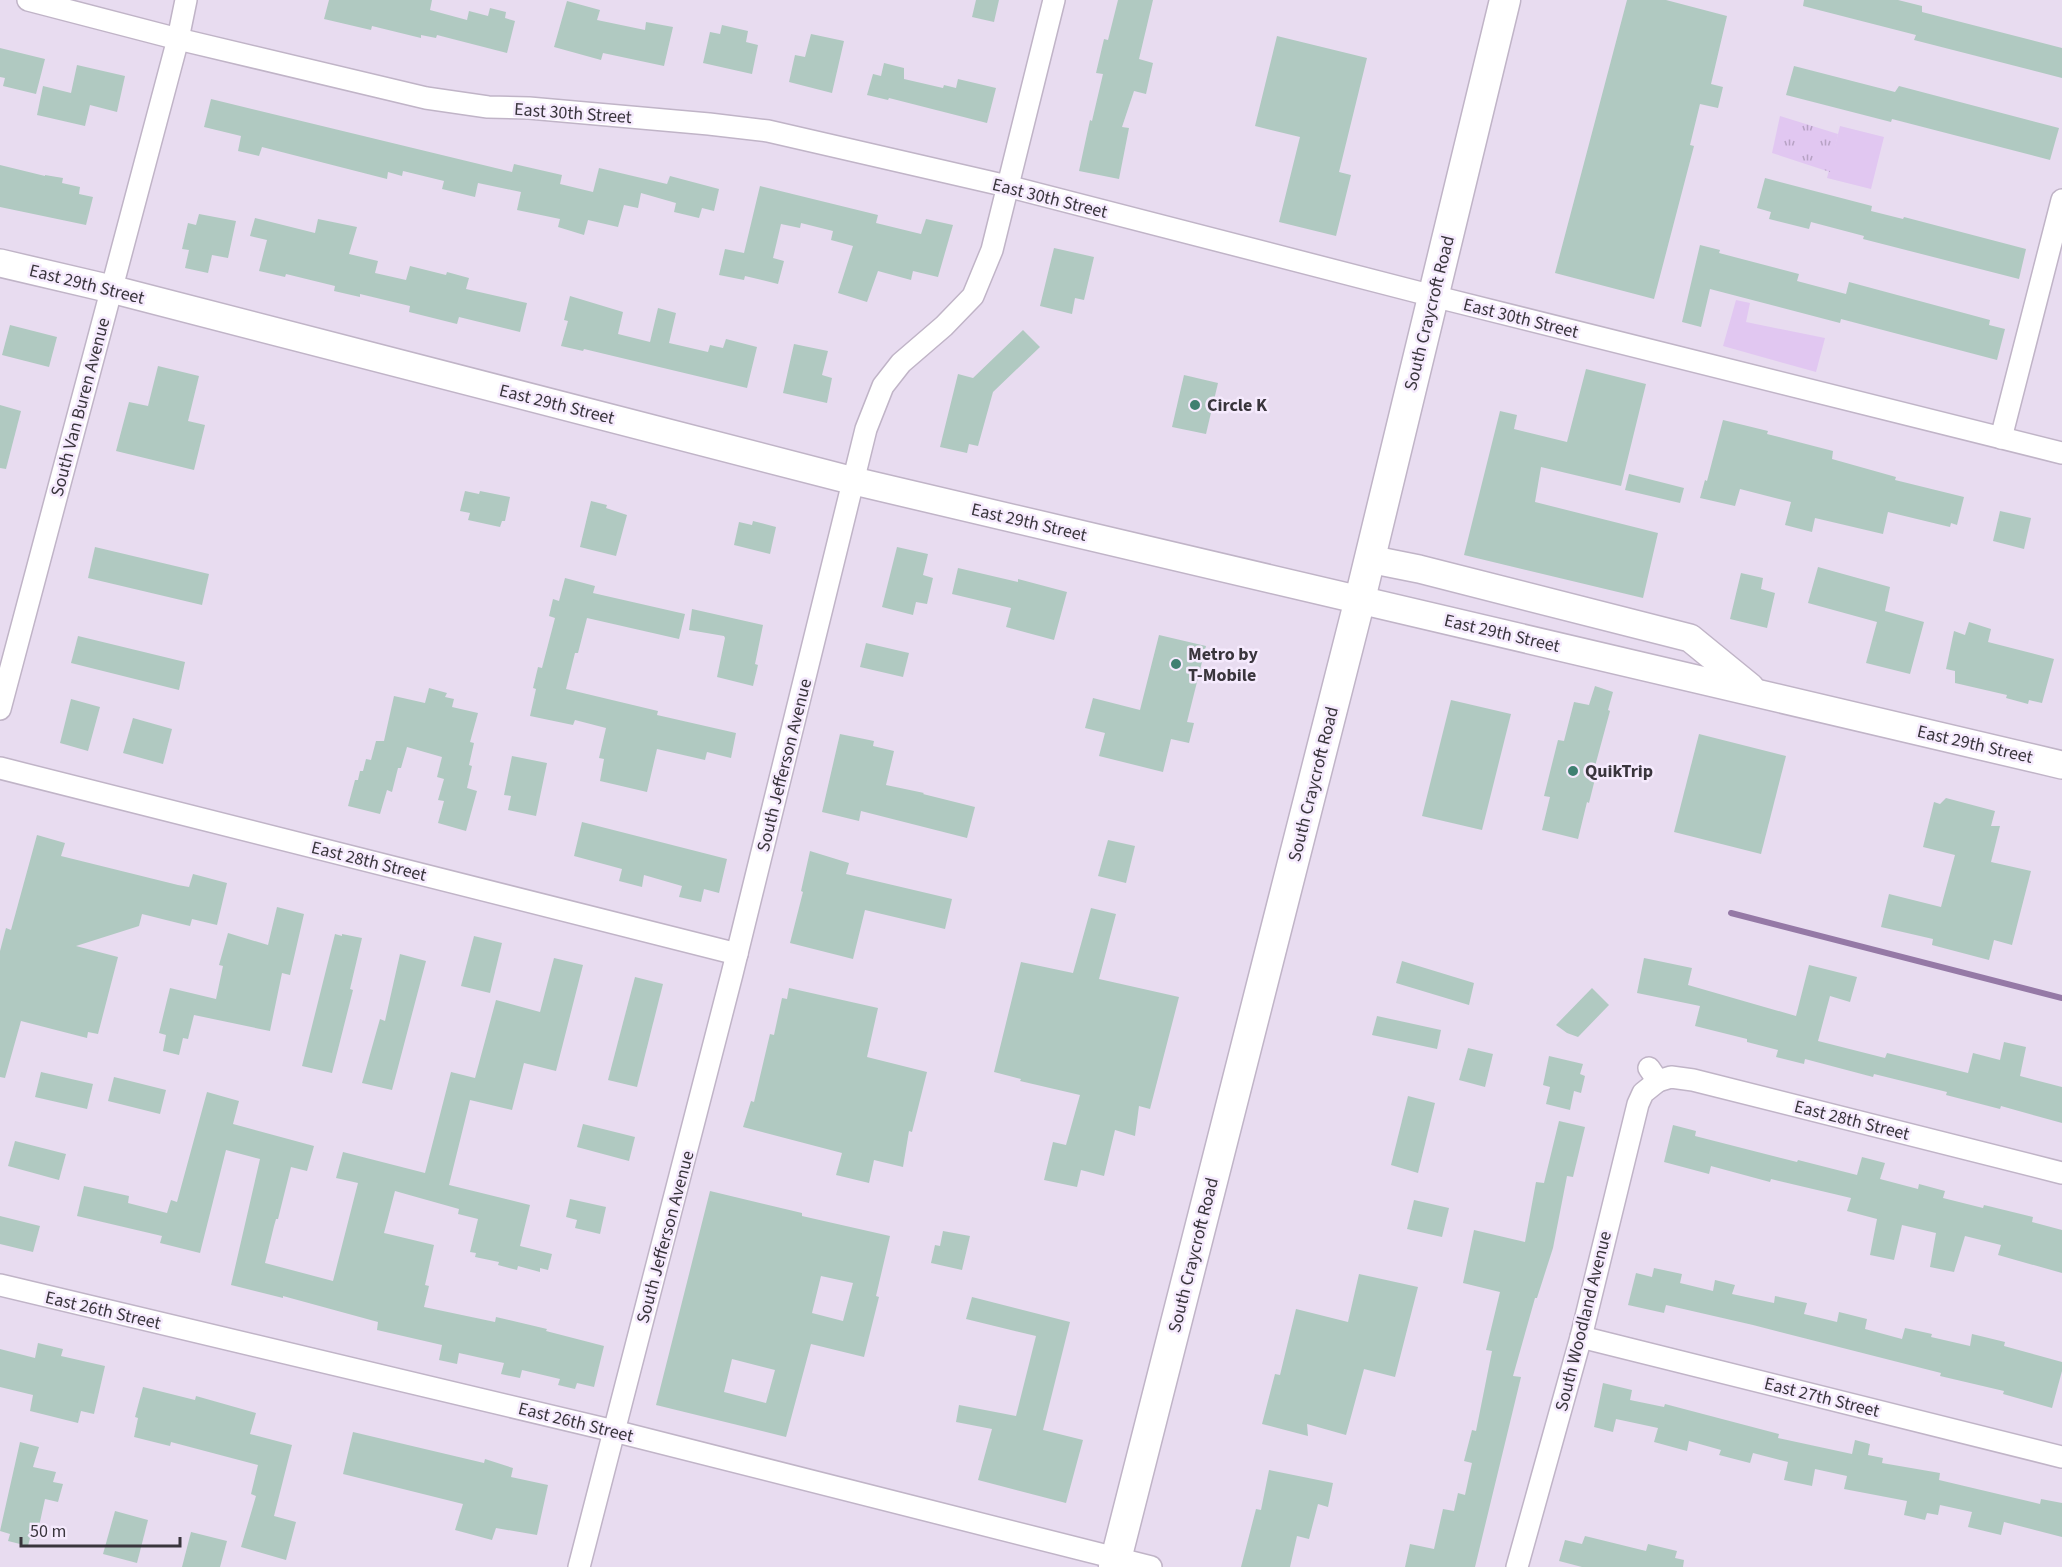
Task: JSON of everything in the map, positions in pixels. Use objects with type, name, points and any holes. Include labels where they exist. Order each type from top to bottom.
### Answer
[{"type":"main road","name":"South Craycroft Road","points":[[1115,1562],[1360,600],[1505,0]]},
{"type":"street","name":"East 30th Street","points":[[28,0],[178,39],[426,98],[488,107],[529,108],[768,131],[1007,186],[1433,296],[2062,453]]},
{"type":"street","name":"South Van Buren Avenue","points":[[0,709],[178,39],[186,0]]},
{"type":"street","name":"South Jefferson Avenue","points":[[579,1567],[737,954],[866,429],[883,386],[901,363],[944,326],[973,296],[992,250],[1054,0]]},
{"type":"street","points":[[2001,438],[2062,200]]},
{"type":"street","name":"East 29th Street","points":[[0,262],[854,481],[2062,765]]},
{"type":"street","points":[[1370,559],[1419,569],[1690,638],[1756,692]]},
{"type":"street","name":"East 28th Street","points":[[0,768],[737,954]]},
{"type":"street","name":"East 28th Street","points":[[1654,1075],[1693,1080],[2062,1173]]},
{"type":"street","name":"South Woodland Avenue","points":[[1517,1567],[1581,1337],[1638,1104],[1654,1075]]},
{"type":"street","name":"East 26th Street","points":[[0,1285],[614,1431],[1115,1562],[1150,1567]]},
{"type":"street","name":"East 27th Street","points":[[1581,1337],[2062,1457]]},
{"type":"green space","points":[[1780,116],[1838,134],[1830,172],[1772,153]]},
{"type":"green space","points":[[1840,126],[1884,137],[1871,189],[1827,178]]},
{"type":"green space","points":[[1736,300],[1750,303],[1746,322],[1825,338],[1816,372],[1723,346]]},
{"type":"building","points":[[329,0],[432,0],[430,10],[467,20],[469,11],[488,16],[490,8],[506,12],[505,18],[515,21],[507,53],[437,35],[436,38],[421,35],[421,38],[372,26],[371,30],[324,19]]},
{"type":"building","points":[[976,0],[999,0],[994,22],[972,17]]},
{"type":"building","points":[[1118,0],[1153,0],[1139,59],[1153,63],[1146,94],[1134,91],[1122,127],[1129,128],[1119,179],[1079,171],[1103,74],[1096,73],[1104,39],[1108,40]]},
{"type":"building","points":[[1627,0],[1666,0],[1727,16],[1711,84],[1723,87],[1718,108],[1700,104],[1690,145],[1694,146],[1654,299],[1555,273]]},
{"type":"building","points":[[1804,0],[1898,0],[1922,6],[1922,12],[2062,48],[2062,78],[1914,40],[1916,35],[1803,6]]},
{"type":"building","points":[[567,1],[600,10],[597,20],[645,30],[646,22],[673,27],[664,66],[603,53],[601,60],[554,47]]},
{"type":"building","points":[[722,25],[748,31],[746,42],[758,45],[752,74],[703,63],[710,32],[720,34]]},
{"type":"building","points":[[811,34],[844,41],[832,93],[789,82],[795,55],[805,57]]},
{"type":"building","points":[[1277,36],[1367,58],[1339,172],[1351,175],[1336,236],[1279,222],[1300,137],[1255,126]]},
{"type":"building","points":[[0,48],[45,59],[36,94],[3,86],[5,78],[0,77]]},
{"type":"building","points":[[884,63],[904,68],[904,79],[943,88],[944,85],[956,88],[958,79],[996,88],[987,123],[889,98],[888,100],[867,95],[873,74],[881,76]]},
{"type":"building","points":[[77,65],[125,76],[117,112],[90,105],[85,126],[37,115],[43,86],[71,93]]},
{"type":"building","points":[[1794,66],[1895,92],[1899,86],[2059,128],[2050,160],[1892,119],[1891,122],[1786,95]]},
{"type":"building","points":[[211,99],[512,172],[514,164],[562,175],[560,184],[593,192],[599,168],[667,184],[670,176],[719,189],[714,211],[702,208],[699,218],[674,212],[676,203],[641,193],[638,208],[624,205],[618,227],[588,220],[584,235],[558,227],[560,219],[517,210],[521,192],[478,183],[475,197],[442,189],[444,181],[403,171],[402,176],[388,172],[387,179],[262,147],[259,156],[238,151],[241,136],[204,127]]},
{"type":"building","points":[[0,165],[63,178],[62,183],[80,187],[79,194],[93,197],[86,225],[0,207]]},
{"type":"building","points":[[1765,178],[1872,206],[1871,211],[1903,219],[1904,217],[2026,249],[2019,279],[1863,239],[1864,236],[1811,222],[1809,229],[1769,219],[1771,212],[1757,208]]},
{"type":"building","points":[[760,186],[878,215],[876,223],[921,234],[926,219],[953,225],[938,277],[913,271],[911,280],[878,271],[867,302],[838,293],[853,246],[831,240],[833,231],[801,223],[800,228],[781,224],[773,258],[784,261],[778,284],[745,276],[744,280],[719,275],[725,249],[744,253]]},
{"type":"building","points":[[199,214],[236,221],[228,258],[212,255],[208,273],[185,268],[189,250],[182,249],[188,223],[196,225]]},
{"type":"building","points":[[255,218],[315,233],[318,219],[357,227],[349,254],[378,261],[375,273],[406,280],[410,266],[469,278],[466,289],[527,303],[520,332],[459,317],[457,324],[409,312],[410,306],[360,294],[360,297],[334,291],[335,286],[286,274],[285,277],[259,271],[267,240],[250,236]]},
{"type":"building","points":[[1700,245],[1720,250],[1719,253],[1799,274],[1797,281],[1846,294],[1849,282],[1990,320],[1989,325],[2005,329],[1997,360],[1841,319],[1840,323],[1710,289],[1701,327],[1682,322]]},
{"type":"building","points":[[1054,248],[1094,257],[1084,300],[1075,298],[1072,314],[1040,306]]},
{"type":"building","points":[[570,296],[623,312],[618,334],[650,342],[658,308],[676,313],[669,343],[708,352],[710,345],[723,348],[726,339],[757,347],[747,388],[584,349],[583,351],[561,346],[568,321],[564,320]]},
{"type":"building","points":[[10,325],[57,337],[49,367],[2,355]]},
{"type":"building","points":[[1023,330],[1040,347],[993,392],[978,446],[969,444],[967,453],[940,447],[958,374],[973,378]]},
{"type":"building","points":[[794,344],[828,351],[822,375],[832,378],[827,403],[783,393]]},
{"type":"building","points":[[158,366],[199,376],[188,421],[205,425],[194,470],[116,451],[129,402],[148,406]]},
{"type":"building","points":[[1586,369],[1646,384],[1621,486],[1541,467],[1535,502],[1658,533],[1643,598],[1464,555],[1500,411],[1517,415],[1514,429],[1567,442]]},
{"type":"building","name":"Circle K","points":[[1184,375],[1218,383],[1206,434],[1172,427]]},
{"type":"building","points":[[0,405],[21,411],[6,469],[0,468]]},
{"type":"building","points":[[1723,420],[1833,451],[1832,459],[1896,477],[1895,480],[1964,497],[1957,525],[1951,523],[1950,527],[1888,512],[1883,534],[1815,518],[1812,532],[1785,525],[1791,502],[1740,489],[1735,506],[1700,498],[1705,480],[1707,481]]},
{"type":"building","points":[[1629,474],[1684,488],[1680,503],[1625,490]]},
{"type":"building","points":[[465,491],[479,494],[480,491],[510,497],[505,521],[502,521],[500,527],[468,520],[470,513],[460,511]]},
{"type":"building","points":[[591,501],[607,505],[606,508],[627,515],[616,556],[580,547]]},
{"type":"building","points":[[2000,511],[2031,518],[2024,549],[1993,541]]},
{"type":"building","points":[[753,521],[776,527],[770,554],[734,545],[739,522],[752,525]]},
{"type":"building","points":[[95,547],[209,574],[202,605],[88,578]]},
{"type":"building","points":[[897,547],[928,554],[923,575],[933,578],[927,604],[916,602],[913,615],[882,607]]},
{"type":"building","points":[[1818,567],[1890,587],[1885,611],[1924,622],[1910,674],[1866,663],[1877,622],[1808,603]]},
{"type":"building","points":[[958,568],[1018,582],[1018,579],[1067,592],[1054,640],[1006,627],[1011,608],[952,594]]},
{"type":"building","points":[[1741,573],[1763,578],[1761,589],[1775,593],[1767,628],[1730,619]]},
{"type":"building","points":[[565,578],[595,586],[593,593],[685,614],[679,639],[587,618],[566,689],[658,711],[657,715],[736,733],[731,758],[707,752],[705,760],[657,749],[647,792],[600,781],[604,759],[599,758],[606,728],[575,720],[573,725],[530,716],[538,667],[542,668],[555,618],[549,616],[553,599],[559,601]]},
{"type":"building","points":[[692,609],[763,625],[753,686],[717,677],[725,638],[689,630]]},
{"type":"building","points":[[1969,622],[1991,629],[1988,642],[2054,659],[2042,703],[2029,700],[2028,704],[2006,698],[2007,695],[1955,683],[1955,671],[1946,669],[1954,631],[1965,635]]},
{"type":"building","points":[[1159,635],[1206,646],[1187,722],[1194,723],[1189,743],[1171,739],[1163,772],[1099,756],[1105,733],[1085,728],[1093,698],[1140,710]]},
{"type":"building","points":[[78,636],[185,662],[179,690],[71,663]]},
{"type":"building","points":[[866,643],[909,653],[903,677],[860,667]]},
{"type":"building","name":"QuikTrip","points":[[1595,686],[1613,692],[1594,770],[1597,771],[1578,839],[1542,830],[1550,797],[1544,796],[1558,740],[1564,741],[1574,702],[1589,705]]},
{"type":"building","points":[[429,688],[447,693],[445,697],[454,699],[452,707],[478,713],[470,742],[474,743],[467,788],[477,791],[466,831],[438,823],[444,801],[438,800],[444,779],[437,777],[442,757],[407,747],[401,768],[398,768],[392,792],[387,790],[380,814],[348,806],[355,780],[358,780],[360,771],[363,771],[366,759],[371,760],[376,741],[384,741],[394,696],[425,703]]},
{"type":"building","points":[[71,699],[100,707],[88,751],[60,743]]},
{"type":"building","points":[[1451,700],[1511,714],[1482,830],[1422,816]]},
{"type":"building","points":[[133,718],[172,729],[163,764],[123,753]]},
{"type":"building","points":[[840,734],[874,741],[873,746],[894,751],[886,785],[975,807],[967,838],[861,811],[859,821],[822,812]]},
{"type":"building","points":[[1699,734],[1786,756],[1761,854],[1674,832]]},
{"type":"building","points":[[512,756],[547,763],[536,816],[508,810],[511,796],[504,795]]},
{"type":"building","points":[[1946,798],[1995,811],[1991,826],[2000,826],[1991,862],[2031,871],[2012,945],[1994,940],[1989,960],[1932,945],[1933,939],[1881,927],[1889,894],[1941,907],[1955,855],[1923,847],[1934,802],[1940,804]]},
{"type":"building","points":[[582,822],[727,859],[719,893],[704,889],[701,902],[679,897],[682,886],[644,875],[642,887],[619,881],[622,869],[574,856]]},
{"type":"building","points":[[37,835],[65,843],[61,856],[189,887],[193,874],[227,883],[217,925],[192,919],[190,926],[142,914],[139,926],[76,946],[118,957],[98,1034],[88,1032],[87,1038],[21,1021],[5,1078],[0,1077],[0,951],[6,928],[11,930]]},
{"type":"building","points":[[1108,840],[1135,846],[1126,883],[1098,876]]},
{"type":"building","points":[[810,851],[849,863],[846,874],[952,899],[945,929],[865,910],[853,959],[790,943],[803,892],[801,891]]},
{"type":"building","points":[[277,907],[304,914],[290,975],[282,973],[270,1031],[194,1015],[188,1039],[183,1038],[179,1055],[163,1051],[166,1035],[159,1033],[170,988],[216,999],[223,966],[219,965],[228,933],[268,945]]},
{"type":"building","points":[[1091,908],[1116,914],[1099,979],[1179,997],[1150,1109],[1139,1106],[1135,1136],[1115,1130],[1104,1176],[1081,1170],[1077,1187],[1044,1180],[1053,1142],[1066,1145],[1080,1095],[1020,1081],[1021,1079],[994,1072],[1021,962],[1073,973]]},
{"type":"building","points":[[335,934],[362,938],[350,989],[353,990],[332,1073],[302,1066]]},
{"type":"building","points":[[474,936],[502,943],[490,993],[461,986]]},
{"type":"building","points":[[400,954],[426,961],[392,1090],[362,1083],[380,1019],[385,1021]]},
{"type":"building","points":[[554,958],[583,965],[556,1071],[524,1063],[512,1110],[470,1100],[449,1185],[530,1205],[520,1246],[552,1254],[548,1270],[540,1268],[540,1272],[518,1266],[517,1270],[498,1265],[499,1262],[475,1257],[476,1253],[470,1252],[478,1219],[458,1214],[459,1209],[395,1191],[384,1233],[434,1245],[425,1285],[429,1286],[424,1307],[495,1322],[496,1317],[604,1346],[594,1387],[577,1383],[575,1389],[558,1385],[560,1379],[522,1370],[520,1378],[501,1374],[504,1363],[459,1353],[457,1364],[439,1360],[442,1345],[377,1330],[378,1322],[283,1296],[283,1298],[231,1285],[260,1159],[226,1150],[200,1253],[160,1243],[162,1236],[77,1216],[84,1186],[129,1196],[128,1203],[167,1213],[171,1200],[177,1202],[207,1092],[239,1101],[233,1124],[314,1146],[307,1171],[291,1167],[265,1263],[333,1281],[358,1183],[336,1178],[343,1152],[425,1173],[451,1072],[475,1078],[496,1000],[540,1012]]},
{"type":"building","points":[[1644,958],[1692,968],[1688,985],[1796,1016],[1809,965],[1857,977],[1850,1002],[1830,996],[1818,1041],[1885,1058],[1887,1053],[1968,1073],[1973,1053],[2000,1060],[2004,1042],[2026,1047],[2020,1076],[2062,1087],[2062,1123],[2001,1106],[2000,1109],[1946,1095],[1947,1092],[1874,1074],[1873,1077],[1805,1059],[1804,1064],[1776,1057],[1778,1050],[1747,1042],[1747,1039],[1695,1026],[1700,1006],[1637,993]]},
{"type":"building","points":[[1402,961],[1474,983],[1469,1005],[1396,983]]},
{"type":"building","points":[[635,977],[663,984],[637,1087],[608,1080]]},
{"type":"building","points":[[789,988],[878,1008],[867,1057],[927,1072],[912,1132],[909,1131],[903,1167],[874,1160],[869,1183],[836,1175],[842,1153],[743,1127],[751,1101],[754,1102],[770,1034],[774,1035],[782,998],[787,999]]},
{"type":"building","points":[[1592,988],[1609,1005],[1578,1037],[1556,1025]]},
{"type":"building","points":[[1377,1016],[1441,1030],[1437,1049],[1372,1035]]},
{"type":"building","points":[[1468,1048],[1493,1054],[1485,1087],[1459,1080]]},
{"type":"building","points":[[1549,1056],[1583,1064],[1580,1074],[1585,1076],[1581,1093],[1574,1091],[1570,1110],[1546,1104],[1550,1087],[1543,1085]]},
{"type":"building","points":[[41,1072],[93,1084],[87,1109],[35,1097]]},
{"type":"building","points":[[114,1077],[166,1090],[160,1114],[108,1101]]},
{"type":"building","points":[[1408,1096],[1435,1103],[1418,1173],[1391,1165]]},
{"type":"building","points":[[1559,1121],[1585,1127],[1573,1177],[1567,1176],[1553,1248],[1537,1298],[1535,1298],[1513,1376],[1521,1377],[1475,1567],[1405,1567],[1410,1544],[1434,1549],[1443,1509],[1454,1511],[1458,1493],[1465,1495],[1472,1463],[1464,1461],[1472,1430],[1476,1431],[1492,1351],[1486,1350],[1500,1292],[1463,1283],[1474,1230],[1525,1242],[1536,1182],[1544,1183]]},
{"type":"building","points":[[583,1124],[635,1137],[629,1161],[577,1147]]},
{"type":"building","points":[[1673,1125],[1696,1131],[1695,1136],[1857,1175],[1862,1157],[1885,1163],[1880,1179],[1918,1189],[1919,1184],[1945,1191],[1943,1198],[2033,1217],[2032,1222],[2062,1230],[2062,1273],[1998,1255],[2001,1245],[1965,1236],[1954,1272],[1930,1267],[1936,1233],[1902,1225],[1894,1260],[1870,1255],[1877,1219],[1847,1211],[1851,1198],[1771,1179],[1770,1182],[1711,1166],[1709,1174],[1664,1162]]},
{"type":"building","points":[[15,1141],[66,1154],[59,1180],[8,1166]]},
{"type":"building","points":[[710,1191],[802,1213],[802,1216],[890,1236],[876,1296],[879,1297],[864,1357],[811,1344],[786,1437],[656,1405]],"holes":[[[821,1276],[853,1283],[843,1321],[812,1313]],[[732,1359],[775,1370],[766,1403],[724,1392]]]},
{"type":"building","points":[[570,1199],[606,1207],[600,1234],[575,1228],[577,1220],[566,1217]]},
{"type":"building","points":[[1414,1200],[1449,1208],[1442,1237],[1407,1229]]},
{"type":"building","points":[[0,1216],[40,1226],[33,1252],[0,1244]]},
{"type":"building","points":[[943,1231],[970,1236],[962,1270],[931,1263],[935,1245],[940,1246]]},
{"type":"building","points":[[1654,1268],[1682,1274],[1680,1283],[1713,1291],[1715,1280],[1735,1285],[1732,1294],[1774,1303],[1775,1296],[1807,1303],[1804,1314],[1837,1322],[1839,1312],[1867,1319],[1865,1329],[1902,1339],[1905,1328],[1970,1346],[1972,1334],[2005,1342],[2004,1346],[2062,1362],[2062,1371],[2052,1408],[2003,1394],[2004,1391],[1940,1376],[1941,1373],[1753,1325],[1666,1305],[1664,1313],[1628,1305],[1636,1273],[1652,1277]]},
{"type":"building","points":[[1359,1274],[1418,1287],[1395,1377],[1364,1369],[1346,1435],[1307,1424],[1308,1436],[1262,1424],[1275,1374],[1280,1375],[1296,1309],[1348,1322]]},
{"type":"building","points":[[972,1297],[1070,1322],[1043,1430],[1083,1440],[1066,1503],[978,1480],[992,1429],[956,1422],[959,1405],[1016,1416],[1036,1336],[966,1319]]},
{"type":"building","points":[[38,1343],[63,1349],[61,1356],[105,1366],[94,1414],[81,1411],[78,1423],[30,1411],[33,1395],[0,1387],[0,1349],[35,1358]]},
{"type":"building","points":[[1603,1383],[1632,1390],[1630,1400],[1664,1407],[1665,1404],[1779,1434],[1778,1438],[1852,1454],[1855,1440],[1870,1444],[1868,1455],[1883,1458],[1882,1463],[1940,1473],[1939,1480],[2040,1504],[2041,1499],[2062,1503],[2062,1537],[2004,1522],[2001,1535],[1968,1527],[1972,1512],[1940,1505],[1938,1515],[1927,1513],[1925,1520],[1904,1515],[1907,1501],[1844,1489],[1847,1476],[1815,1469],[1812,1486],[1784,1480],[1788,1462],[1753,1453],[1750,1463],[1719,1455],[1721,1450],[1689,1441],[1687,1451],[1654,1442],[1658,1428],[1616,1419],[1613,1432],[1594,1427]]},
{"type":"building","points":[[143,1387],[195,1400],[196,1396],[256,1413],[250,1434],[292,1445],[274,1516],[296,1522],[286,1560],[241,1547],[256,1496],[251,1494],[258,1465],[171,1442],[170,1446],[134,1437],[138,1418],[135,1417]]},
{"type":"building","points":[[353,1432],[484,1463],[485,1459],[513,1468],[511,1477],[548,1485],[537,1535],[496,1528],[492,1540],[455,1530],[463,1504],[343,1474]]},
{"type":"building","points":[[20,1442],[39,1447],[33,1467],[56,1472],[53,1482],[63,1484],[58,1502],[45,1499],[36,1540],[30,1538],[28,1546],[8,1541],[10,1534],[0,1531]]},
{"type":"building","points":[[1269,1470],[1333,1483],[1328,1507],[1318,1504],[1309,1539],[1297,1536],[1290,1567],[1241,1567],[1256,1509],[1261,1510]]},
{"type":"building","points":[[115,1511],[148,1520],[137,1563],[103,1554]]},
{"type":"building","points":[[191,1532],[227,1541],[220,1567],[182,1567]]},
{"type":"building","points":[[1585,1536],[1646,1551],[1648,1544],[1677,1551],[1675,1558],[1684,1560],[1683,1567],[1582,1567],[1559,1561],[1565,1540],[1582,1544]]},
{"type":"waterway","points":[[1731,913],[2062,998]]},
{"type":"place","name":"Circle K","points":[[1195,405]]},
{"type":"place","name":"Metro by T-Mobile","points":[[1176,664]]},
{"type":"place","name":"QuikTrip","points":[[1573,771]]}]
